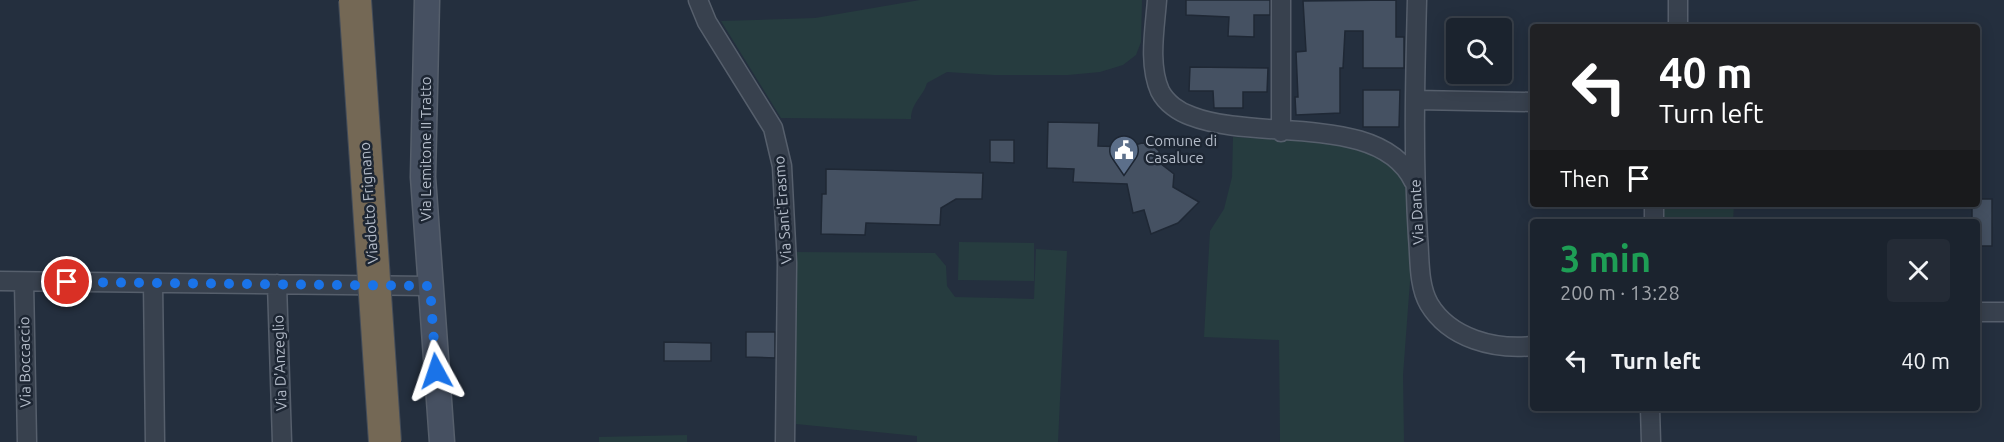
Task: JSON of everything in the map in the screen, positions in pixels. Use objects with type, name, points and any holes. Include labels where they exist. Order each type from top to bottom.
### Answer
[{"type":"highway","name":"Viadotto Frignano","points":[[354,0],[385,442]]},
{"type":"highway","name":"Viadotto Frignano","points":[[376,0],[403,442]]},
{"type":"street","name":"Via Lemitone II Tratto","points":[[427,0],[423,177],[441,442]]},
{"type":"street","name":"Via Sant'Erasmo","points":[[698,0],[707,22],[772,128],[782,166],[787,263],[785,442]]},
{"type":"street","points":[[1157,0],[1154,57],[1156,78],[1166,100],[1186,114],[1213,124],[1344,136],[1375,144],[1400,160],[1408,168],[1414,182]]},
{"type":"street","points":[[1281,0],[1281,132]]},
{"type":"street","name":"Via Dante","points":[[1417,0],[1414,182],[1421,274],[1429,303],[1445,323],[1475,340],[1506,347],[1530,346]]},
{"type":"street","points":[[1678,0],[1678,24]]},
{"type":"street","points":[[1415,100],[1530,102]]},
{"type":"street","points":[[0,282],[430,286]]},
{"type":"street","name":"Via Boccaccio","points":[[24,282],[27,442]]},
{"type":"street","points":[[153,283],[155,442]]},
{"type":"street","name":"Via D'Anzeglio","points":[[277,284],[282,442]]},
{"type":"street","points":[[1980,312],[2004,312]]},
{"type":"street","points":[[1650,411],[1651,442]]},
{"type":"green space","points":[[920,0],[1142,0],[1141,42],[1136,55],[1123,65],[1100,72],[1068,75],[994,75],[947,72],[927,83],[915,104],[911,119],[781,118],[721,21],[815,18]]},
{"type":"green space","points":[[1233,137],[1334,143],[1360,150],[1384,160],[1399,173],[1406,185],[1411,268],[1403,375],[1404,442],[1280,442],[1279,340],[1204,337],[1210,231],[1224,209],[1232,177]]},
{"type":"green space","points":[[1662,207],[1734,207],[1733,219],[1661,219]]},
{"type":"green space","points":[[959,242],[1034,243],[1034,281],[958,280]]},
{"type":"green space","points":[[1036,249],[1067,251],[1058,442],[917,442],[917,436],[796,424],[794,252],[935,253],[946,266],[947,286],[955,297],[1034,299]]},
{"type":"green space","points":[[687,435],[687,442],[599,442],[599,437]]},
{"type":"building","points":[[1186,0],[1270,0],[1270,15],[1254,15],[1254,37],[1228,36],[1229,17],[1186,15]]},
{"type":"building","points":[[1396,0],[1396,37],[1404,37],[1404,68],[1363,68],[1363,31],[1345,31],[1343,68],[1340,68],[1340,113],[1296,115],[1295,97],[1298,97],[1296,52],[1306,51],[1303,1]]},
{"type":"building","points":[[1190,67],[1268,68],[1267,92],[1243,92],[1243,108],[1214,108],[1213,91],[1189,91]]},
{"type":"building","points":[[1363,90],[1400,90],[1399,127],[1363,127]]},
{"type":"building","name":"Comune di Casaluce","points":[[1048,122],[1099,123],[1098,146],[1128,147],[1142,143],[1151,144],[1159,151],[1160,163],[1174,174],[1173,187],[1199,202],[1178,223],[1151,234],[1144,210],[1133,213],[1127,184],[1073,182],[1074,169],[1047,168]]},
{"type":"building","points":[[990,140],[1014,140],[1014,163],[990,162]]},
{"type":"building","points":[[826,169],[983,173],[982,199],[956,199],[941,208],[940,225],[866,223],[865,235],[821,234],[822,194],[826,194]]},
{"type":"building","points":[[1980,199],[1992,199],[1992,246],[1980,246],[1980,219],[1972,219],[1972,207],[1980,207]]},
{"type":"building","points":[[746,332],[775,332],[775,358],[746,357]]},
{"type":"building","points":[[664,342],[711,343],[711,361],[664,361]]},
{"type":"place","name":"Comune di Casaluce","points":[[1124,176]]},
{"type":"route","points":[[67,282],[430,286],[436,371]]}]
